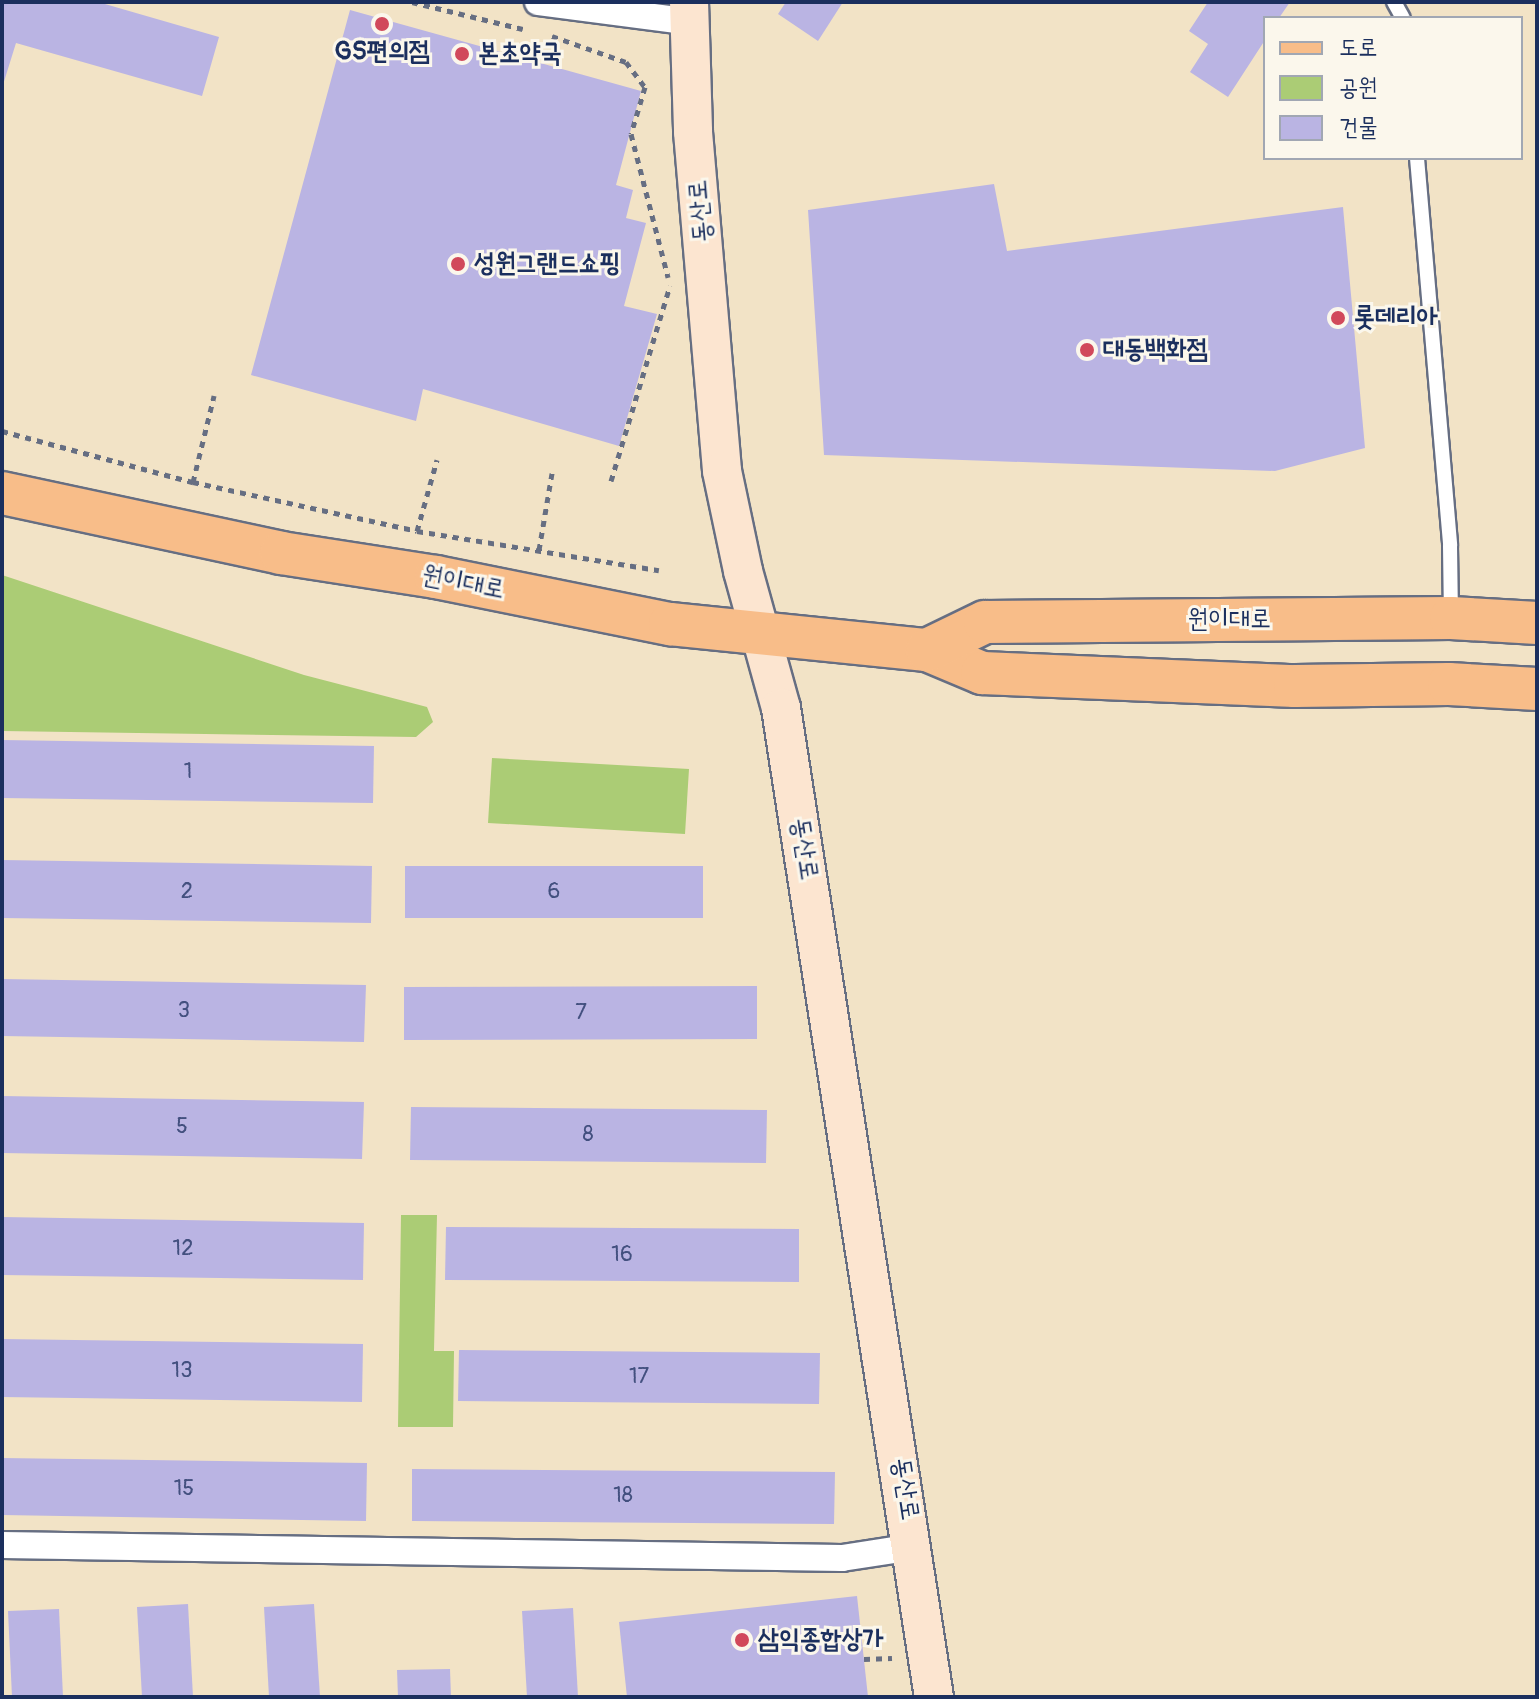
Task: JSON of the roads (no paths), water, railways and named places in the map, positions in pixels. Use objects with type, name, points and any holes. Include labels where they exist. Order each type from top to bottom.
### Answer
[{"type":"main road","name":"동산로","points":[[691,12],[693,132],[722,471],[743,571],[764,636],[781,708],[914,1547],[934,1697]]},
{"type":"main road","name":"원이대로","points":[[2,493],[281,553],[436,577],[670,624],[764,636],[927,650],[982,673],[1295,686],[1449,684],[1537,689]]},
{"type":"main road","name":"원이대로","points":[[927,650],[985,622],[1451,618],[1537,623]]},
{"type":"street","points":[[538,2],[691,12]]},
{"type":"street","points":[[2,1545],[842,1558],[914,1547]]},
{"type":"lane","points":[[1417,160],[1450,546],[1451,618]]},
{"type":"place","name":"GS편의점","points":[[382,24]]},
{"type":"place","name":"본초약국","points":[[462,54]]},
{"type":"place","name":"성원그랜드쇼핑","points":[[458,264]]},
{"type":"place","name":"롯데리아","points":[[1338,318]]},
{"type":"place","name":"대동백화점","points":[[1087,350]]},
{"type":"place","name":"삼익종합상가","points":[[742,1640]]}]
